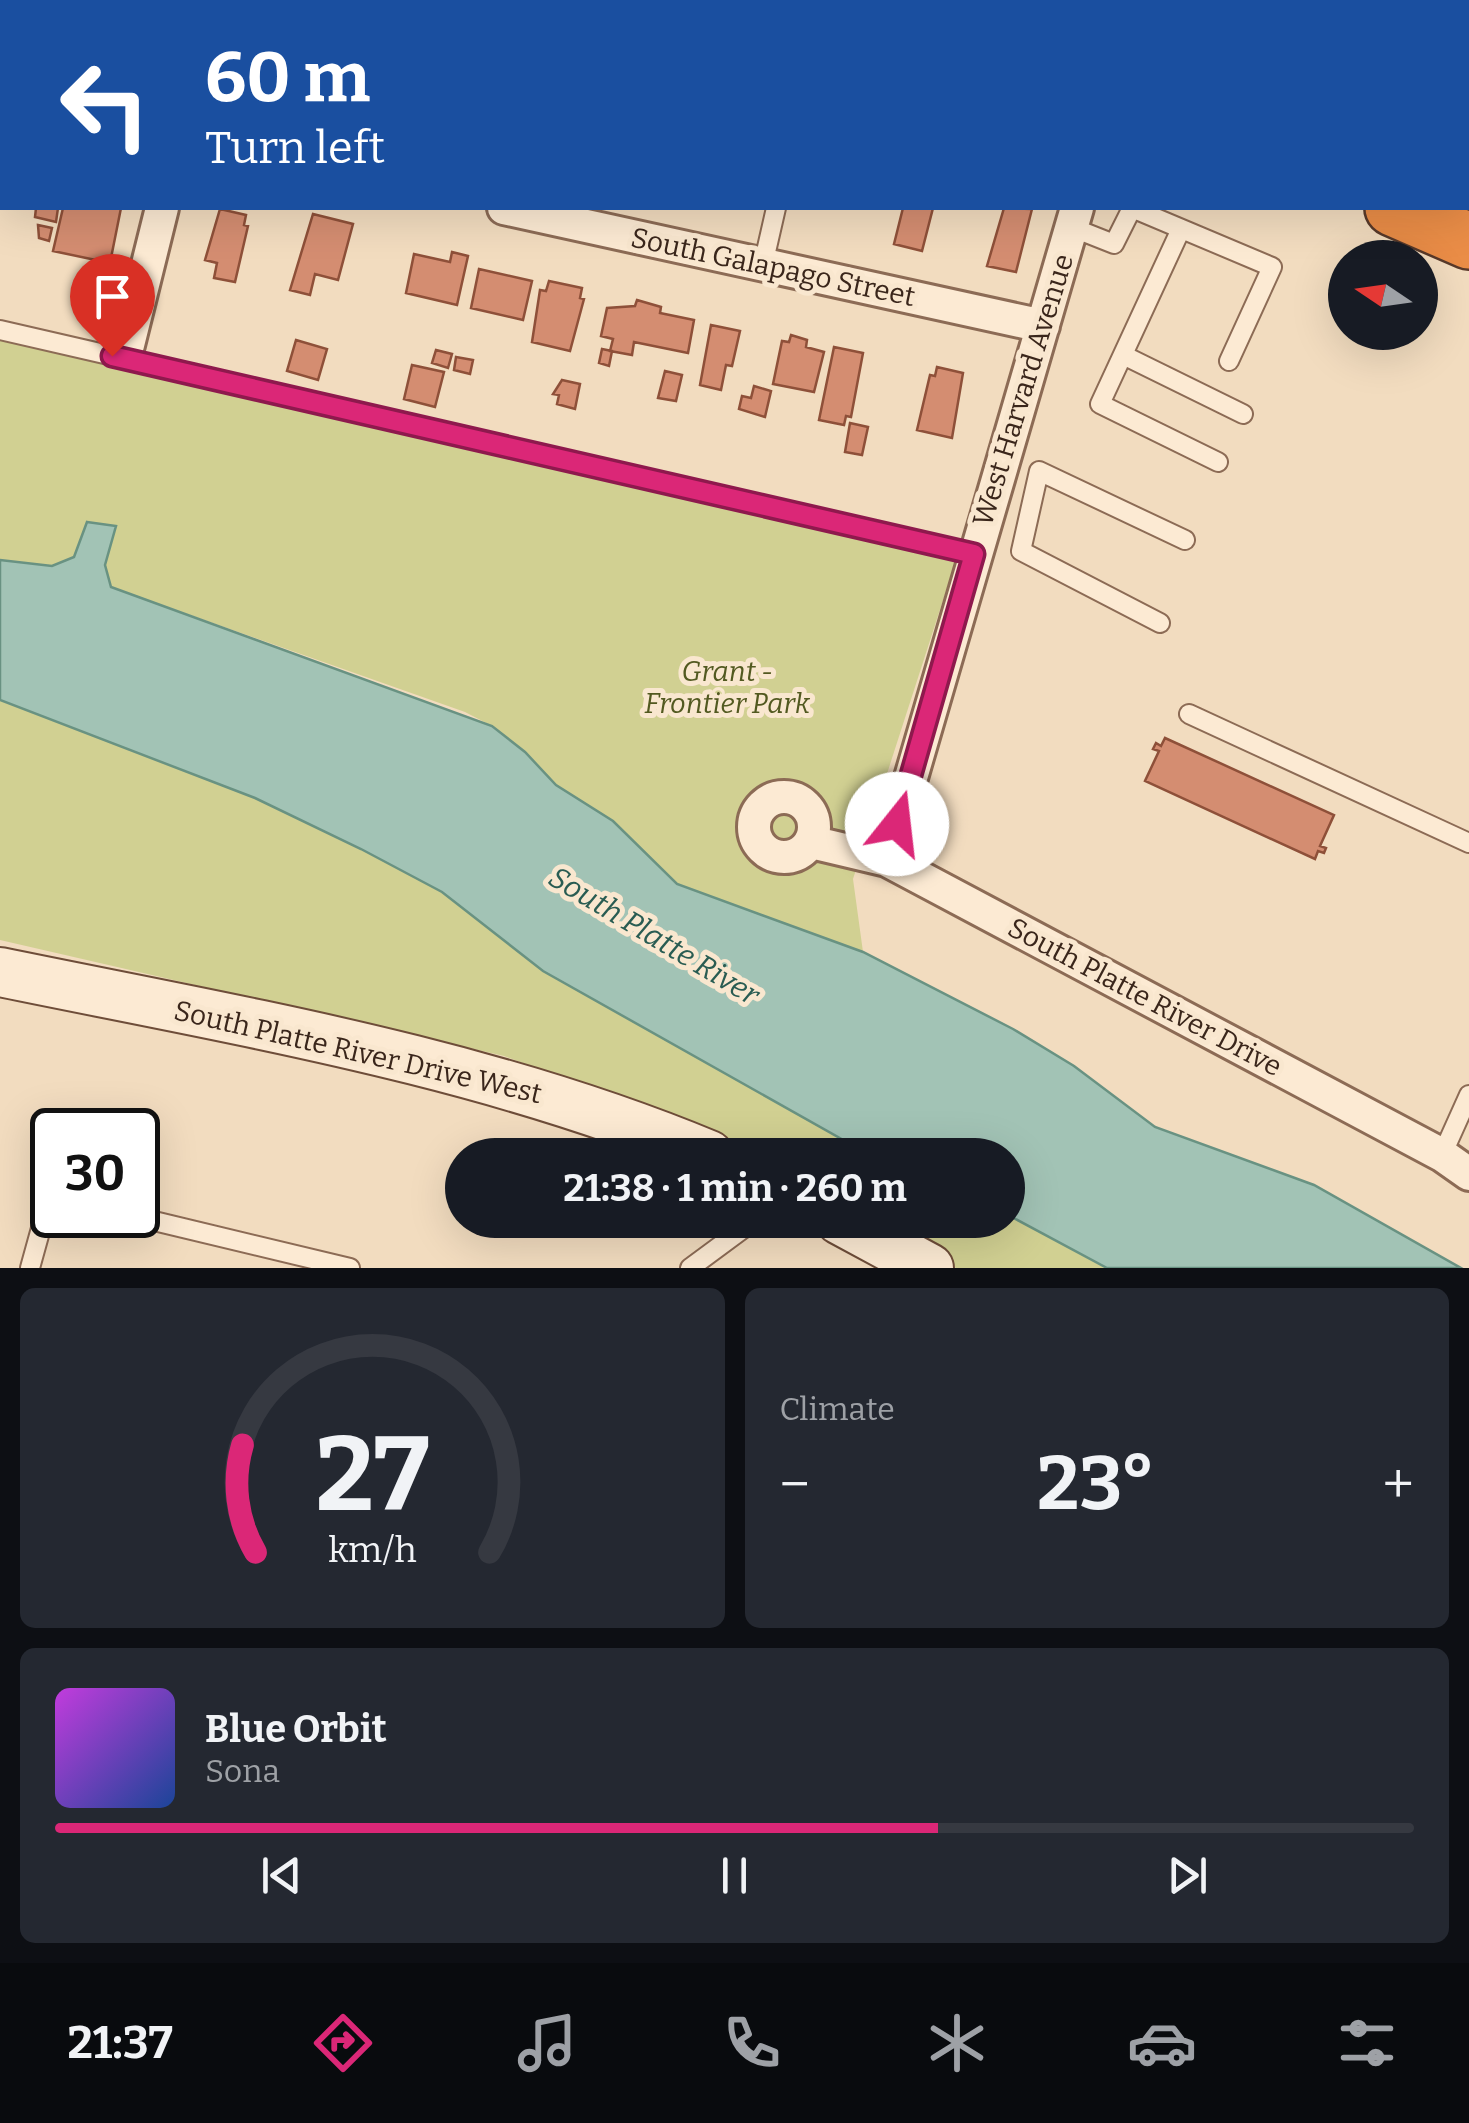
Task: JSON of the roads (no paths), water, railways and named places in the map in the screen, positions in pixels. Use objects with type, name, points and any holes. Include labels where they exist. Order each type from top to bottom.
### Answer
[{"type":"highway","points":[[1398,210],[1469,240]]},
{"type":"street","points":[[128,345],[162,210]]},
{"type":"street","name":"South Galapago Street","points":[[513,210],[1043,326]]},
{"type":"street","name":"West Harvard Avenue","points":[[887,860],[1074,217]]},
{"type":"street","name":"South Platte River Drive","points":[[811,842],[887,860],[1456,1165]]},
{"type":"street","name":"South Platte River Drive West","points":[[0,972],[303,1035],[540,1093],[663,1138]]},
{"type":"street","points":[[873,1238],[929,1268]]},
{"type":"lane","points":[[762,264],[776,210]]},
{"type":"lane","points":[[1074,217],[1114,244],[1131,210]]},
{"type":"lane","points":[[1137,210],[1272,267],[1229,361]]},
{"type":"lane","points":[[1181,229],[1100,404],[1218,462]]},
{"type":"lane","points":[[0,330],[974,554]]},
{"type":"lane","points":[[1123,355],[1243,414]]},
{"type":"lane","points":[[1160,622],[1021,551],[1040,471],[1185,540]]},
{"type":"lane","points":[[993,492],[1032,502]]},
{"type":"lane","points":[[1189,714],[1469,843]]},
{"type":"lane","points":[[1456,1165],[1469,1094]]},
{"type":"lane","points":[[160,1222],[350,1268]]},
{"type":"lane","points":[[30,1268],[38,1238]]},
{"type":"lane","points":[[690,1268],[731,1238]]},
{"type":"water","name":"South Platte River","points":[[87,522],[116,526],[105,565],[111,587],[492,726],[525,752],[556,785],[613,821],[677,884],[863,952],[1013,1029],[1074,1066],[1155,1127],[1314,1185],[1461,1268],[1107,1268],[1025,1224],[1025,1138],[840,1138],[543,971],[442,892],[361,849],[255,798],[0,700],[0,560],[52,566],[74,557]]},
{"type":"park label","name":"Grant - Frontier Park","points":[[727,687]]}]
